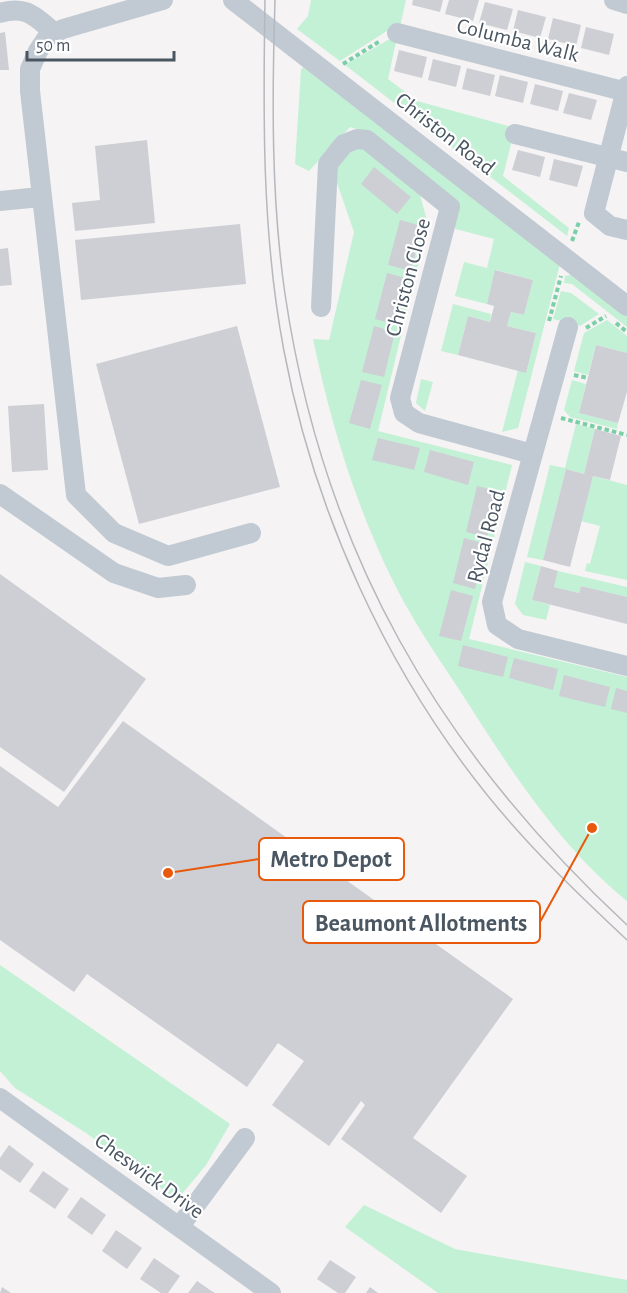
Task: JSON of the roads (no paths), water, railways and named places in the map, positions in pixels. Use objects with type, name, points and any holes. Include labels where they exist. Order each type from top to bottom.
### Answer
[{"type":"street","points":[[163,0],[55,33],[43,44],[30,69],[40,197],[76,495],[114,532],[168,556],[250,533]]},
{"type":"street","name":"Christon Road","points":[[233,0],[329,72],[627,306]]},
{"type":"street","points":[[614,0],[627,4]]},
{"type":"street","points":[[0,13],[15,9],[26,12],[55,33]]},
{"type":"street","name":"Columba Walk","points":[[397,33],[626,90]]},
{"type":"street","points":[[626,90],[618,160],[594,213],[610,226],[627,230]]},
{"type":"street","points":[[515,134],[618,160]]},
{"type":"street","name":"Christon Close","points":[[321,307],[328,164],[344,144],[357,139],[367,140],[450,207],[400,398],[404,413],[419,423],[532,454]]},
{"type":"street","points":[[0,201],[40,197]]},
{"type":"street","name":"Rydal Road","points":[[567,327],[492,602],[496,625],[518,639],[627,666]]},
{"type":"street","points":[[0,494],[114,573],[158,588],[186,590],[181,553]]},
{"type":"street","name":"Cheswick Drive","points":[[0,1098],[272,1293]]},
{"type":"street","points":[[180,1226],[245,1138]]},
{"type":"tram line","points":[[265,0],[265,176],[271,264],[284,351],[297,411],[314,470],[335,529],[359,586],[387,642],[417,696],[451,747],[488,796],[521,834],[627,940]]},
{"type":"tram line","points":[[275,0],[274,147],[280,258],[303,388],[328,477],[360,561],[399,640],[446,716],[499,788],[560,858],[627,925]]},
{"type":"place","name":"Beaumont Allotments","points":[[592,828]]},
{"type":"place","name":"Metro Depot","points":[[168,873]]}]
